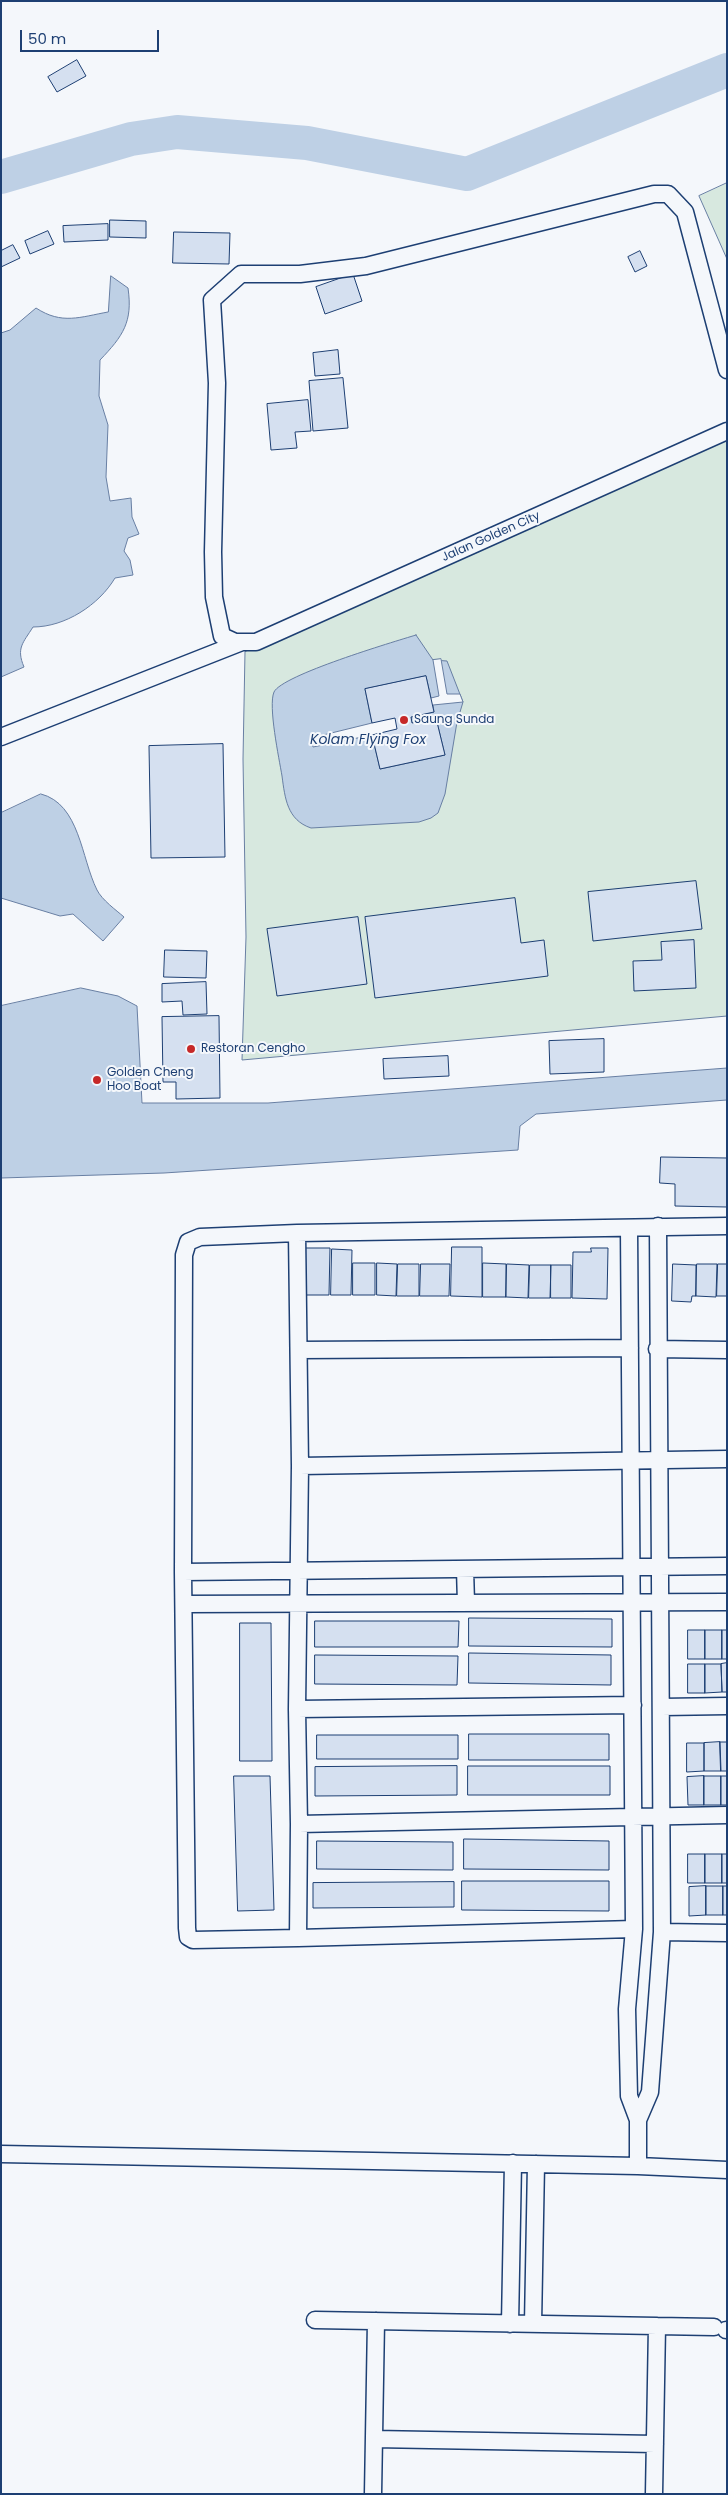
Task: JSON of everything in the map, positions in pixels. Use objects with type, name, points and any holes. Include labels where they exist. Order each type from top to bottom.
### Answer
[{"type":"street","points":[[249,642],[230,640],[222,636],[214,597],[213,552],[217,383],[212,300],[241,274],[300,274],[366,266],[654,194],[668,194],[685,212],[727,370]]},
{"type":"street","name":"Jalan Golden City","points":[[1,737],[249,642],[727,431]]},
{"type":"street","points":[[638,2120],[650,2092],[662,1932],[662,1707],[657,1349],[658,1226]]},
{"type":"street","points":[[634,1930],[200,1940],[193,1940],[188,1936],[183,1572],[184,1255],[188,1242],[200,1237],[297,1233],[727,1226]]},
{"type":"street","points":[[629,1228],[634,1930],[627,2009],[629,2096],[638,2120],[638,2166]]},
{"type":"street","points":[[297,1233],[300,1466],[297,1710],[298,1938]]},
{"type":"street","points":[[299,1350],[630,1348]]},
{"type":"street","points":[[657,1349],[727,1350]]},
{"type":"street","points":[[300,1466],[727,1459]]},
{"type":"street","points":[[183,1572],[727,1566]]},
{"type":"street","points":[[465,1569],[466,1603]]},
{"type":"street","points":[[184,1604],[727,1602]]},
{"type":"street","points":[[297,1710],[633,1706]]},
{"type":"street","points":[[662,1707],[727,1706]]},
{"type":"street","points":[[299,1824],[727,1815]]},
{"type":"street","points":[[662,1932],[727,1933]]},
{"type":"street","points":[[627,2009],[655,2009]]},
{"type":"street","points":[[1,2154],[513,2163],[727,2170]]},
{"type":"street","points":[[510,2324],[513,2163]]},
{"type":"street","points":[[533,2324],[536,2164]]},
{"type":"street","points":[[315,2320],[657,2326],[722,2329]]},
{"type":"street","points":[[373,2494],[376,2321]]},
{"type":"street","points":[[654,2494],[657,2326]]},
{"type":"street","points":[[374,2439],[655,2444]]},
{"type":"shaded area","points":[[727,183],[727,259],[699,196]]},
{"type":"shaded area","points":[[727,435],[727,1016],[242,1060],[246,937],[243,759],[245,652]]},
{"type":"water","points":[[111,276],[128,288],[129,310],[125,328],[100,360],[99,396],[108,425],[106,477],[110,501],[131,498],[132,517],[139,534],[128,538],[124,551],[130,560],[133,575],[115,578],[100,597],[69,619],[45,626],[33,627],[21,650],[24,667],[1,677],[1,333],[10,330],[36,308],[45,313],[63,318],[108,312]]},
{"type":"water","name":"Kolam Flying Fox","points":[[416,635],[433,660],[447,661],[463,702],[457,722],[445,794],[438,813],[431,818],[419,822],[311,828],[303,824],[292,814],[284,792],[273,720],[272,699],[274,692],[281,685],[316,668]]},
{"type":"water","points":[[41,794],[54,800],[72,820],[99,894],[124,917],[103,941],[73,914],[60,916],[1,898],[1,813]]},
{"type":"water","points":[[81,988],[118,996],[137,1006],[142,1103],[268,1103],[727,1068],[727,1100],[536,1114],[520,1126],[518,1150],[164,1173],[1,1178],[1,1006]]},
{"type":"pier","name":"Saung Sunda","points":[[441,659],[447,694],[460,694],[463,702],[433,705],[434,712],[411,717],[412,723],[436,718],[445,755],[380,769],[372,735],[313,747],[311,738],[372,723],[365,689],[426,676],[431,698],[439,696],[433,660]]},
{"type":"building","points":[[77,60],[86,76],[57,92],[48,77]]},
{"type":"building","points":[[110,220],[146,221],[146,238],[110,237]]},
{"type":"building","points":[[108,224],[108,240],[64,242],[63,226]]},
{"type":"building","points":[[48,231],[54,244],[30,254],[25,241]]},
{"type":"building","points":[[174,232],[230,233],[229,264],[173,263]]},
{"type":"building","points":[[13,245],[20,258],[1,267],[1,251]]},
{"type":"building","points":[[640,251],[647,266],[635,272],[628,257]]},
{"type":"building","points":[[353,274],[362,301],[325,314],[316,287]]},
{"type":"building","points":[[338,350],[340,374],[315,376],[313,353]]},
{"type":"building","points":[[343,378],[348,428],[313,431],[309,381]]},
{"type":"building","points":[[308,400],[311,431],[295,432],[297,448],[271,450],[267,404]]},
{"type":"building","name":"Saung Sunda","points":[[426,676],[434,712],[411,717],[412,723],[436,718],[445,755],[380,769],[372,735],[397,729],[395,718],[372,723],[365,689]]},
{"type":"building","points":[[223,744],[225,857],[151,858],[149,746]]},
{"type":"building","points":[[696,881],[702,929],[593,941],[588,892]]},
{"type":"building","points":[[515,898],[521,943],[544,940],[548,976],[375,998],[365,917]]},
{"type":"building","points":[[358,917],[367,984],[277,996],[267,929]]},
{"type":"building","points":[[694,940],[696,988],[634,991],[633,961],[662,960],[661,942]]},
{"type":"building","points":[[165,950],[207,951],[206,978],[164,977]]},
{"type":"building","points":[[206,982],[207,1014],[183,1015],[182,1001],[162,1002],[162,984]]},
{"type":"building","name":"Restoran Cengho","points":[[219,1016],[220,1098],[176,1099],[176,1082],[163,1082],[162,1017]]},
{"type":"building","points":[[604,1039],[604,1072],[550,1074],[549,1041]]},
{"type":"building","points":[[448,1056],[449,1076],[384,1079],[383,1059]]},
{"type":"building","points":[[661,1157],[727,1158],[727,1207],[675,1206],[675,1184],[660,1183]]},
{"type":"building","points":[[452,1247],[482,1247],[482,1297],[451,1296]]},
{"type":"building","points":[[305,1248],[330,1248],[329,1295],[304,1295]]},
{"type":"building","points":[[591,1248],[608,1248],[607,1299],[572,1298],[573,1252],[591,1252]]},
{"type":"building","points":[[332,1249],[352,1250],[351,1295],[331,1295]]},
{"type":"building","points":[[353,1263],[375,1263],[375,1295],[353,1295]]},
{"type":"building","points":[[377,1263],[397,1264],[396,1296],[377,1295]]},
{"type":"building","points":[[483,1263],[506,1264],[506,1297],[483,1297]]},
{"type":"building","points":[[398,1264],[419,1264],[419,1296],[397,1296]]},
{"type":"building","points":[[421,1264],[450,1264],[449,1296],[420,1296]]},
{"type":"building","points":[[507,1264],[529,1265],[528,1298],[506,1297]]},
{"type":"building","points":[[673,1264],[696,1265],[696,1296],[692,1296],[691,1302],[672,1301]]},
{"type":"building","points":[[697,1264],[717,1264],[716,1297],[696,1296]]},
{"type":"building","points":[[718,1264],[727,1264],[727,1296],[717,1296]]},
{"type":"building","points":[[530,1265],[551,1265],[550,1298],[529,1298]]},
{"type":"building","points":[[551,1265],[571,1265],[571,1298],[551,1298]]},
{"type":"building","points":[[469,1618],[612,1619],[612,1647],[469,1646]]},
{"type":"building","points":[[315,1621],[459,1621],[458,1647],[315,1647]]},
{"type":"building","points":[[240,1623],[271,1623],[272,1761],[240,1761]]},
{"type":"building","points":[[688,1630],[705,1630],[705,1659],[688,1659]]},
{"type":"building","points":[[705,1630],[722,1630],[722,1659],[705,1659]]},
{"type":"building","points":[[722,1630],[727,1630],[727,1659],[722,1659]]},
{"type":"building","points":[[469,1653],[611,1655],[611,1685],[469,1683]]},
{"type":"building","points":[[315,1655],[458,1656],[457,1685],[315,1684]]},
{"type":"building","points":[[727,1663],[727,1692],[722,1692],[721,1664]]},
{"type":"building","points":[[688,1664],[705,1664],[705,1693],[688,1693]]},
{"type":"building","points":[[705,1664],[721,1664],[722,1692],[705,1693]]},
{"type":"building","points":[[469,1734],[609,1734],[609,1760],[469,1760]]},
{"type":"building","points":[[317,1735],[458,1735],[458,1759],[317,1759]]},
{"type":"building","points":[[720,1742],[727,1742],[727,1771],[721,1771]]},
{"type":"building","points":[[720,1742],[721,1771],[704,1771],[704,1743]]},
{"type":"building","points":[[687,1743],[704,1743],[704,1771],[687,1772]]},
{"type":"building","points":[[457,1766],[457,1795],[315,1796],[315,1767]]},
{"type":"building","points":[[468,1766],[610,1766],[610,1795],[468,1795]]},
{"type":"building","points":[[234,1776],[270,1776],[274,1910],[238,1911]]},
{"type":"building","points":[[704,1776],[704,1805],[688,1805],[687,1777]]},
{"type":"building","points":[[704,1776],[721,1776],[721,1805],[704,1805]]},
{"type":"building","points":[[721,1776],[727,1776],[727,1805],[721,1805]]},
{"type":"building","points":[[464,1839],[609,1841],[609,1870],[464,1869]]},
{"type":"building","points":[[317,1841],[453,1842],[453,1870],[317,1869]]},
{"type":"building","points":[[688,1854],[705,1854],[705,1883],[688,1883]]},
{"type":"building","points":[[705,1854],[722,1854],[722,1883],[705,1883]]},
{"type":"building","points":[[722,1854],[727,1854],[727,1883],[722,1883]]},
{"type":"building","points":[[462,1881],[609,1881],[609,1911],[462,1910]]},
{"type":"building","points":[[454,1882],[454,1907],[313,1908],[313,1883]]},
{"type":"building","points":[[706,1886],[706,1915],[689,1916],[689,1887]]},
{"type":"building","points":[[706,1886],[723,1886],[723,1915],[706,1915]]},
{"type":"building","points":[[723,1886],[727,1886],[727,1915],[723,1915]]},
{"type":"waterway","points":[[1,177],[131,139],[177,132],[307,143],[467,174],[727,70]]},
{"type":"place","name":"Saung Sunda","points":[[404,720]]},
{"type":"place","name":"Restoran Cengho","points":[[191,1049]]},
{"type":"place","name":"Golden Cheng Hoo Boat","points":[[97,1080]]}]
